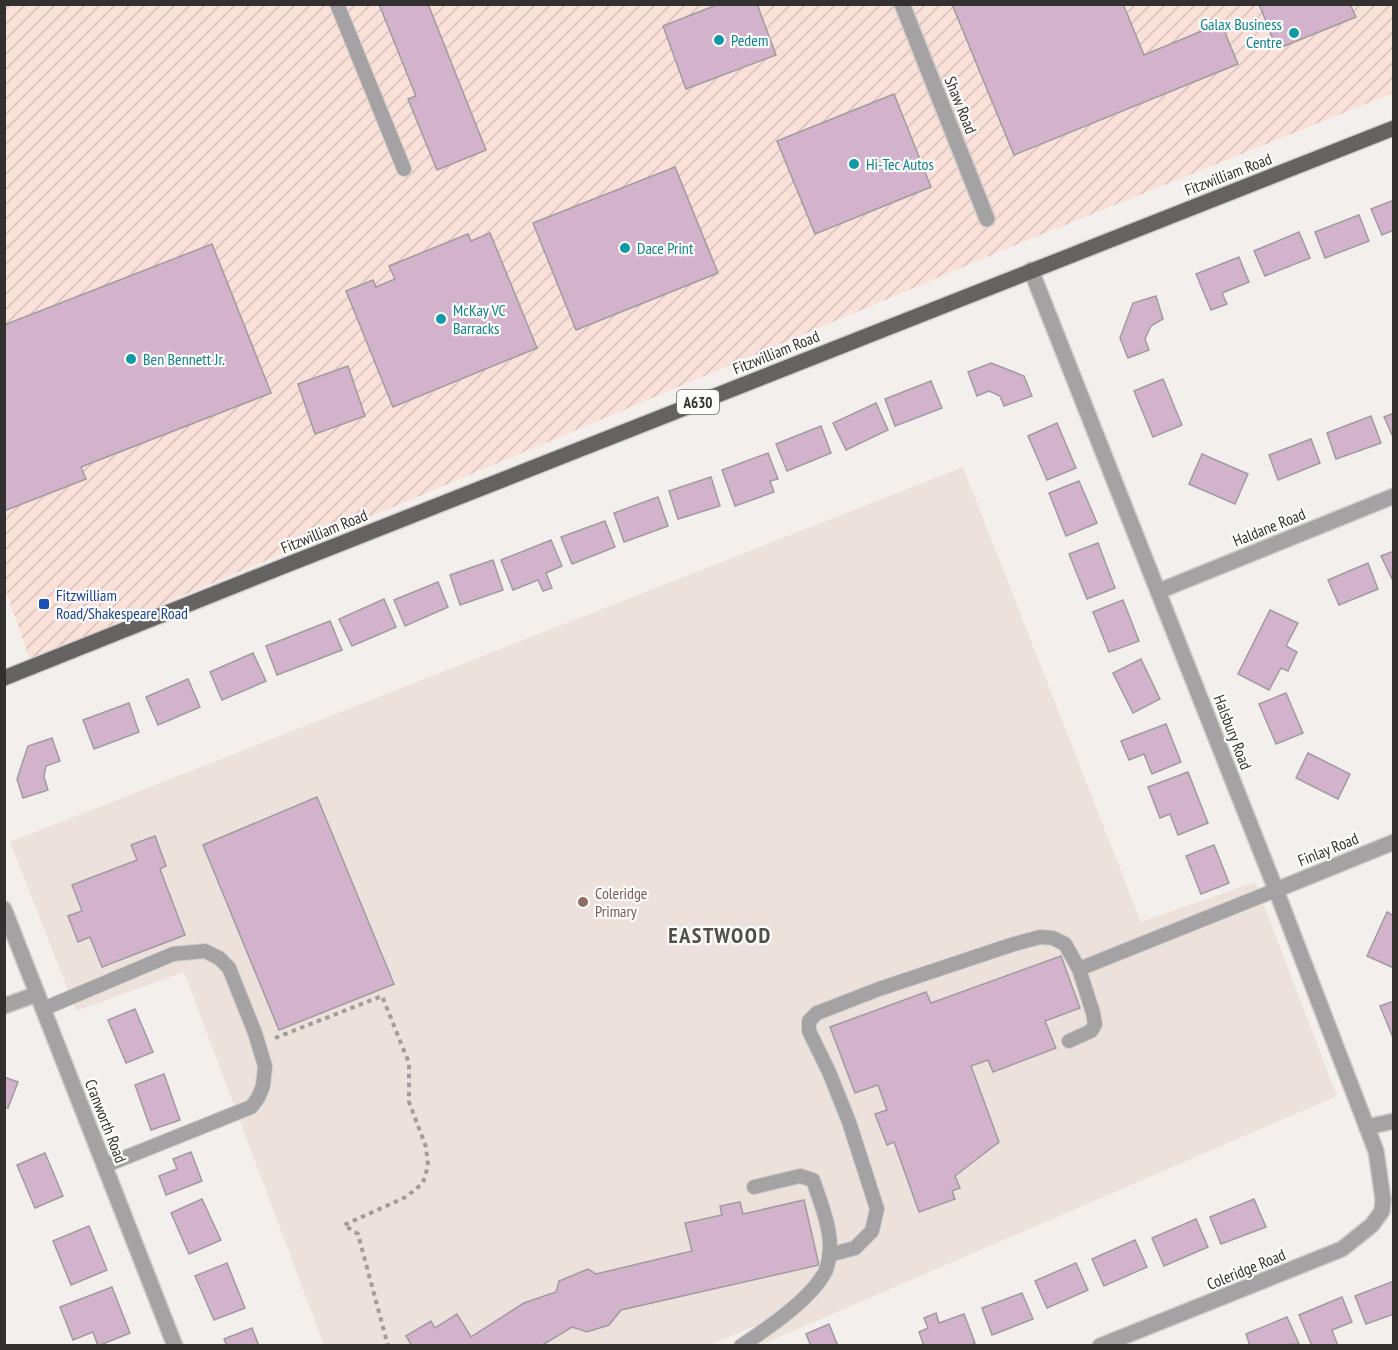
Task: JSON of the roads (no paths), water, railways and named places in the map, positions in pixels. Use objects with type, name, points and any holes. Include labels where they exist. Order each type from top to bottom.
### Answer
[{"type":"main road","name":"Fitzwilliam Road","points":[[4,678],[1394,128]]},
{"type":"street","name":"Shaw Road","points":[[902,4],[987,219]]},
{"type":"street","name":"Halsbury Road","points":[[1031,270],[1159,591],[1376,1151],[1383,1198],[1388,1211]]},
{"type":"street","name":"Haldane Road","points":[[1159,591],[1394,496]]},
{"type":"street","name":"Finlay Road","points":[[1276,890],[1394,842]]},
{"type":"street","name":"Cranworth Road","points":[[4,909],[175,1346]]},
{"type":"street","points":[[4,1006],[37,994]]},
{"type":"street","points":[[1366,1127],[1394,1121]]},
{"type":"street","name":"Coleridge Road","points":[[1100,1346],[1342,1249],[1388,1211]]},
{"type":"lane","points":[[337,4],[404,169]]},
{"type":"lane","points":[[1079,969],[1276,890]]},
{"type":"lane","points":[[829,1255],[855,1248],[872,1231],[877,1209],[849,1122],[829,1072],[808,1031],[808,1021],[817,1013],[879,989],[1014,944],[1041,937],[1053,938],[1065,944],[1079,969],[1094,1013],[1095,1024],[1091,1031],[1070,1041]]},
{"type":"lane","points":[[43,1009],[173,954],[205,951],[219,958],[229,968],[259,1044],[265,1066],[263,1086],[251,1107],[104,1166]]},
{"type":"lane","points":[[741,1346],[781,1317],[812,1289],[826,1269],[830,1246],[825,1214],[813,1180],[800,1176],[754,1188]]},
{"type":"place","name":"Galax Business Centre","points":[[1294,33]]},
{"type":"place","name":"Pedem","points":[[719,40]]},
{"type":"place","name":"Hi-Tec Autos","points":[[854,164]]},
{"type":"place","name":"Dace Print","points":[[625,248]]},
{"type":"place","name":"McKay VC Barracks","points":[[441,319]]},
{"type":"place","name":"Ben Bennett Jr.","points":[[131,359]]},
{"type":"place","name":"Fitzwilliam Road/Shakespeare Road","points":[[44,604]]},
{"type":"place","name":"Coleridge Primary","points":[[583,902]]},
{"type":"district","name":"EASTWOOD","points":[[720,935]]}]
